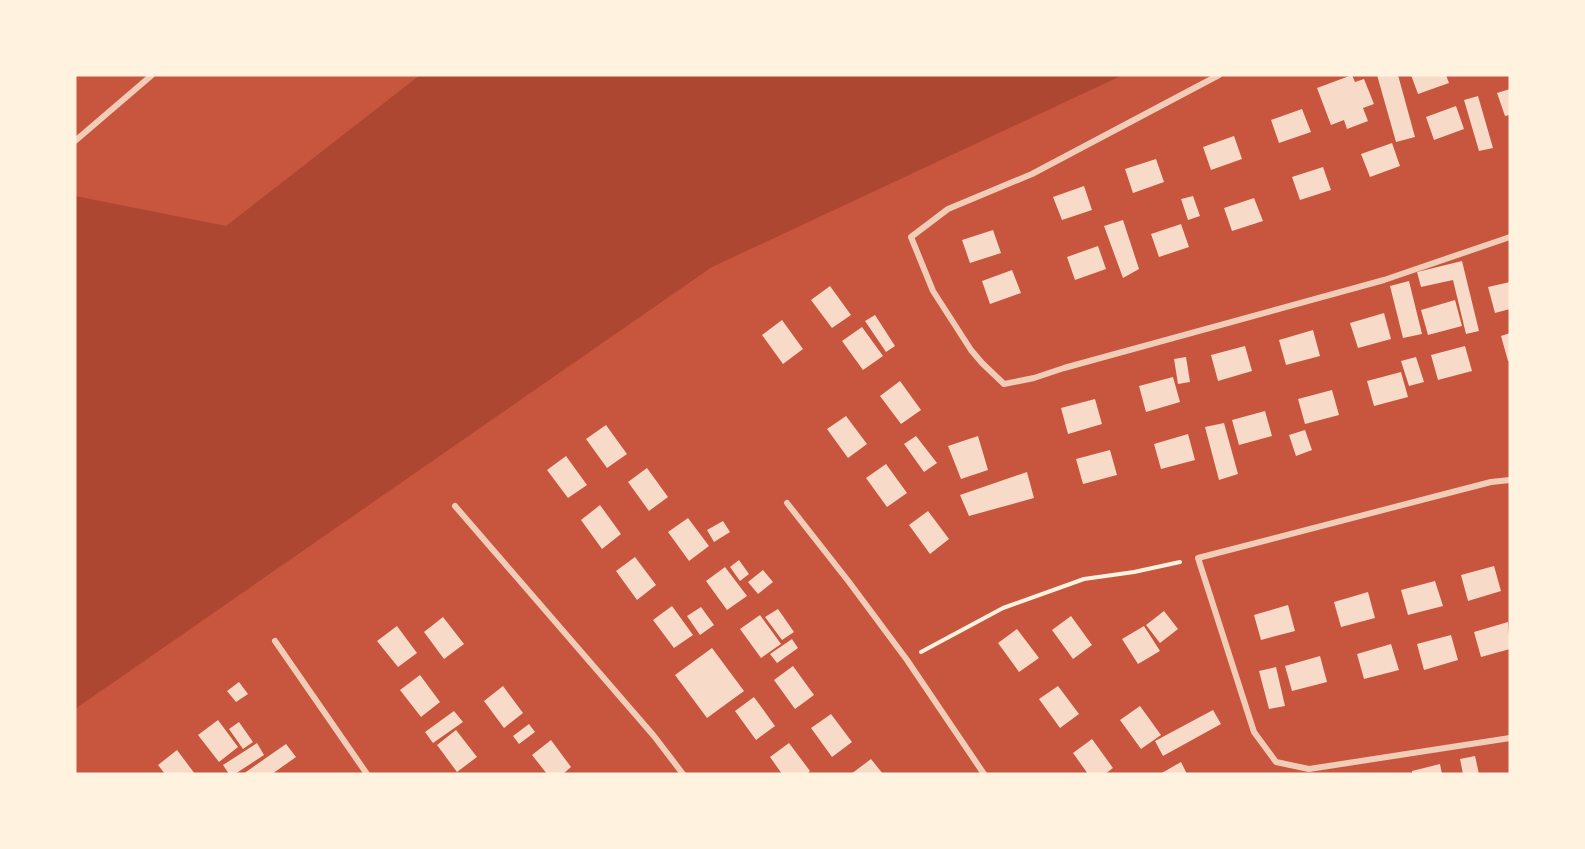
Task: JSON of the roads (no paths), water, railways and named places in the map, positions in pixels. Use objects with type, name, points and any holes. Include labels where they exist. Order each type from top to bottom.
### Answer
[{"type":"street","points":[[75,141],[152,75]]},
{"type":"street","points":[[1219,75],[1032,174],[948,209],[911,237],[933,291],[971,350],[1004,384],[1035,378],[1384,280],[1510,237]]},
{"type":"street","points":[[1510,480],[1491,482],[1198,558],[1254,732],[1276,762],[1309,770],[1510,738]]},
{"type":"street","points":[[787,503],[907,660],[984,774]]},
{"type":"street","points":[[455,506],[654,736],[683,774]]},
{"type":"street","points":[[275,641],[367,774]]}]
